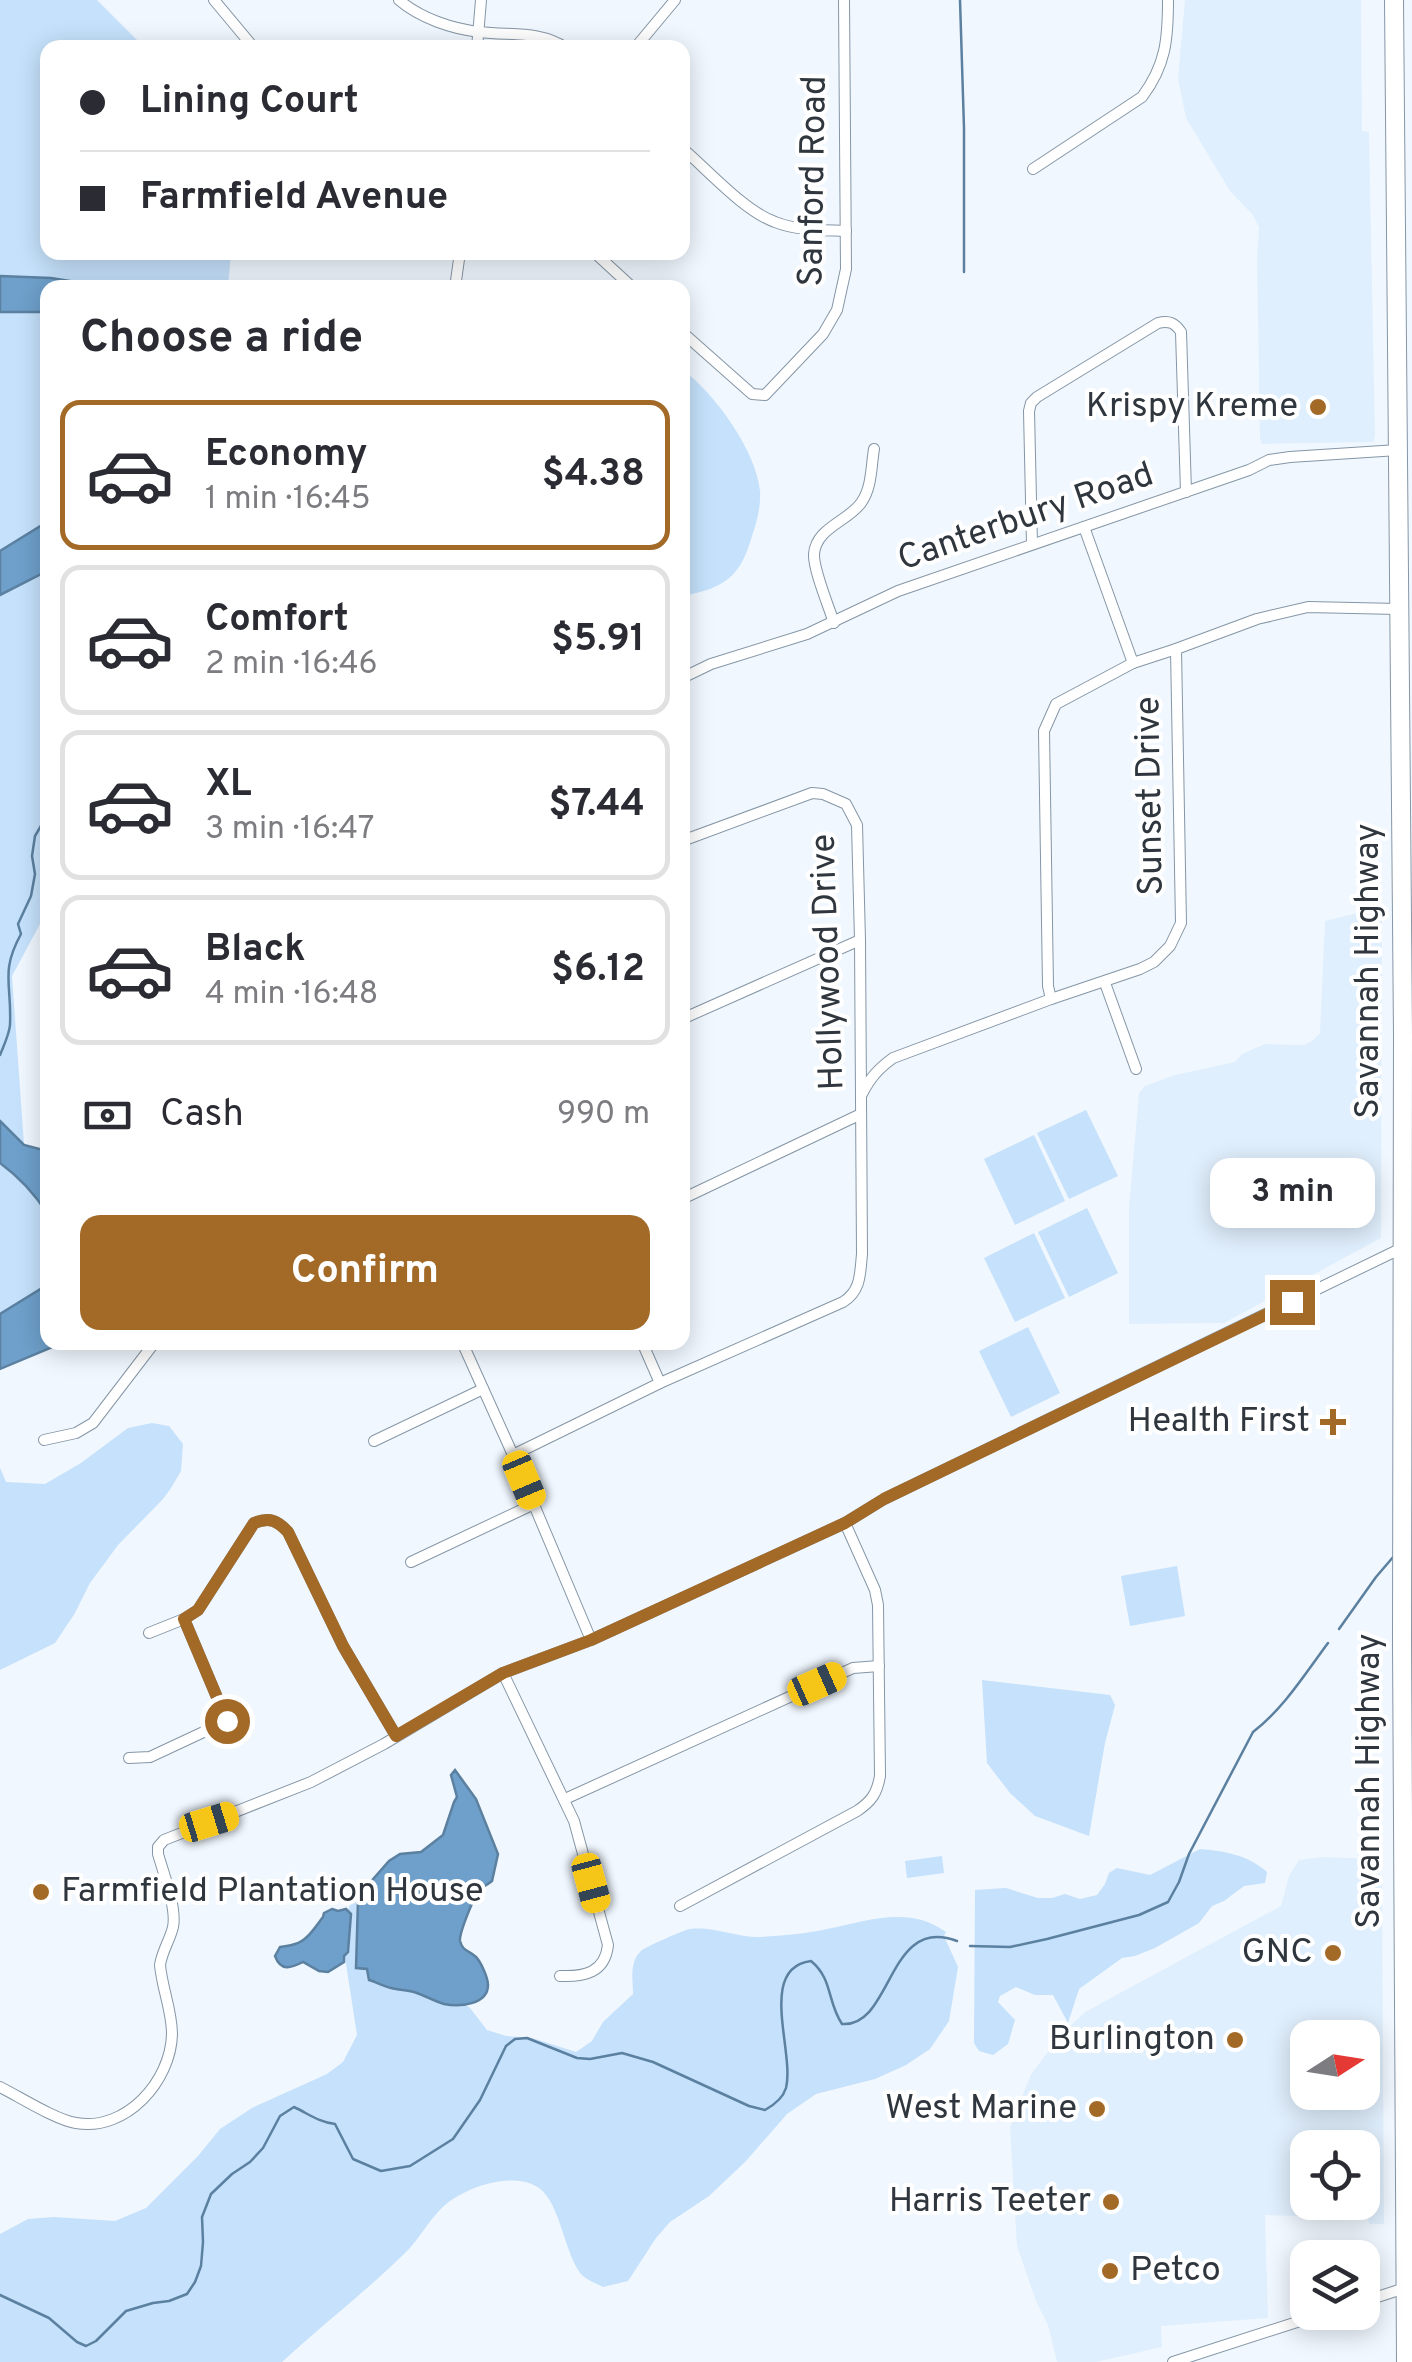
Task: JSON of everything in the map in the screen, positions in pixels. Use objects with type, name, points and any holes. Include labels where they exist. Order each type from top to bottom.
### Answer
[{"type":"highway","name":"Savannah Highway","points":[[1394,0],[1404,278],[1398,608],[1405,633],[1402,1248],[1407,1355],[1406,2362]]},
{"type":"street","points":[[214,0],[247,40]]},
{"type":"street","points":[[398,0],[452,26],[479,32],[538,35],[549,40]]},
{"type":"street","points":[[478,40],[482,0]]},
{"type":"street","points":[[641,40],[674,0]]},
{"type":"street","name":"Sanford Road","points":[[690,339],[752,394],[765,396],[823,334],[837,310],[846,269],[844,0]]},
{"type":"street","points":[[1033,169],[1142,96],[1163,58],[1168,35],[1168,0]]},
{"type":"street","points":[[690,155],[756,213],[774,222],[796,228],[846,231]]},
{"type":"street","points":[[603,260],[624,280]]},
{"type":"street","points":[[1032,544],[1031,404],[1166,321],[1180,332],[1186,492]]},
{"type":"street","name":"Canterbury Road","points":[[690,674],[807,634],[898,591],[1269,460],[1402,435]]},
{"type":"street","points":[[834,623],[814,563],[814,551],[826,530],[849,515],[868,491],[874,449]]},
{"type":"street","points":[[1084,526],[1133,663]]},
{"type":"street","points":[[1051,999],[1044,731],[1056,704],[1133,663],[1257,619],[1308,608],[1398,608]]},
{"type":"street","name":"Sunset Drive","points":[[861,1097],[878,1069],[893,1058],[1140,970],[1170,946],[1181,923],[1176,650]]},
{"type":"street","name":"Hollywood Drive","points":[[660,1384],[852,1296],[858,1284],[862,1254],[857,825],[846,804],[812,793],[690,838]]},
{"type":"street","points":[[690,1015],[860,940]]},
{"type":"street","points":[[1105,983],[1136,1069]]},
{"type":"street","points":[[690,1195],[861,1114]]},
{"type":"street","points":[[2,2089],[71,2123],[87,2124],[121,2114],[148,2096],[158,2082],[172,2032],[160,1966],[174,1916],[158,1854],[164,1840],[311,1782],[503,1673],[591,1640],[845,1523],[884,1499],[1402,1248]]},
{"type":"street","points":[[44,1440],[76,1434],[92,1423],[149,1350]]},
{"type":"street","points":[[466,1350],[591,1640]]},
{"type":"street","points":[[513,1455],[660,1384],[645,1350]]},
{"type":"street","points":[[374,1440],[483,1389]]},
{"type":"street","points":[[411,1562],[534,1504]]},
{"type":"street","points":[[148,1633],[198,1610],[254,1523],[271,1519],[279,1522],[288,1532],[343,1646],[396,1736]]},
{"type":"street","points":[[680,1906],[858,1811],[877,1792],[878,1604],[845,1523]]},
{"type":"street","points":[[129,1758],[150,1756],[227,1721],[184,1619]]},
{"type":"street","points":[[564,1799],[853,1668],[879,1666]]},
{"type":"street","points":[[503,1673],[574,1821],[608,1945],[607,1957],[598,1968],[587,1975],[560,1976]]},
{"type":"street","points":[[1380,2296],[1405,2288]]},
{"type":"street","points":[[1173,2362],[1290,2324]]},
{"type":"shaded area","points":[[0,0],[97,0],[137,40],[40,40],[40,260],[230,260],[229,280],[0,276]]},
{"type":"shaded area","points":[[1185,0],[1361,0],[1362,131],[1369,132],[1373,442],[1262,444],[1259,227],[1230,191],[1186,118],[1178,79]]},
{"type":"shaded area","points":[[40,311],[40,526],[0,551],[0,312]]},
{"type":"shaded area","points":[[690,376],[720,408],[742,441],[757,475],[760,497],[742,562],[728,579],[690,594]]},
{"type":"shaded area","points":[[40,575],[40,924],[12,976],[24,1145],[0,1121],[0,595]]},
{"type":"shaded area","points":[[1382,907],[1381,1238],[1224,1323],[1129,1324],[1129,1207],[1139,1093],[1145,1086],[1175,1075],[1235,1062],[1242,1054],[1265,1044],[1304,1045],[1312,1041],[1320,1033],[1325,921]]},
{"type":"shaded area","points":[[1086,1110],[1118,1176],[1069,1199],[1037,1133]]},
{"type":"shaded area","points":[[1034,1135],[1065,1201],[1015,1225],[984,1159]]},
{"type":"shaded area","points":[[0,1163],[40,1201],[40,1289],[0,1314]]},
{"type":"shaded area","points":[[1087,1208],[1118,1273],[1069,1297],[1038,1232]]},
{"type":"shaded area","points":[[1034,1233],[1065,1298],[1015,1322],[984,1258]]},
{"type":"shaded area","points":[[1028,1327],[1060,1393],[1011,1417],[979,1351]]},
{"type":"shaded area","points":[[152,1423],[169,1426],[183,1444],[181,1471],[171,1488],[118,1545],[90,1583],[55,1643],[0,1670],[0,1468],[6,1482],[45,1484],[128,1428]]},
{"type":"shaded area","points":[[1177,1566],[1185,1616],[1130,1626],[1121,1576]]},
{"type":"shaded area","points":[[982,1680],[1110,1695],[1115,1705],[1089,1836],[1035,1816],[1010,1793],[987,1763]]},
{"type":"shaded area","points":[[1200,1849],[1252,1862],[1267,1872],[1265,1883],[1244,1886],[1212,1906],[1199,1923],[1155,1948],[1122,1958],[1079,1989],[1068,2023],[1053,1995],[1035,1995],[1016,1987],[1000,1996],[998,2002],[1015,2020],[1008,2044],[993,2055],[979,2051],[974,2043],[975,1890],[1006,1888],[1038,1898],[1065,1894],[1080,1899],[1097,1895],[1109,1873],[1117,1868],[1150,1875]]},
{"type":"shaded area","points":[[942,1856],[944,1873],[907,1878],[905,1861]]},
{"type":"shaded area","points":[[1322,1857],[1373,1859],[1382,1879],[1384,2224],[1369,2224],[1368,2220],[1380,2220],[1380,2130],[1290,2130],[1290,2216],[1265,2215],[1268,2318],[1161,2326],[1162,2347],[1096,2362],[1057,2362],[1048,2325],[1017,2246],[1010,2127],[1031,2074],[1085,2012],[1281,1906],[1289,1876],[1299,1860]]},
{"type":"shaded area","points":[[382,1885],[445,1988],[470,2008],[487,2030],[506,2036],[532,2038],[576,2052],[592,2041],[603,2022],[633,1994],[637,1955],[686,1930],[775,1936],[888,1917],[917,1919],[946,1932],[944,1936],[958,1967],[949,2021],[930,2049],[906,2065],[875,2079],[816,2094],[787,2114],[709,2196],[670,2222],[628,2281],[603,2287],[583,2276],[546,2195],[530,2183],[508,2180],[473,2189],[446,2204],[393,2265],[282,2362],[0,2362],[0,2234],[28,2219],[115,2221],[146,2208],[220,2129],[252,2108],[327,2074],[343,2062],[357,2035],[345,1957],[345,1921],[354,1891]]},
{"type":"water","points":[[0,276],[63,280],[40,280],[40,312],[0,312]]},
{"type":"water","points":[[40,526],[40,575],[0,595],[0,551]]},
{"type":"water","points":[[0,1121],[24,1145],[40,1149],[40,1203],[26,1186],[0,1163]]},
{"type":"water","points":[[40,1289],[40,1350],[45,1350],[0,1369],[0,1314]]},
{"type":"water","points":[[455,1770],[476,1799],[498,1854],[492,1881],[479,1890],[460,1937],[463,1947],[482,1966],[487,1992],[478,2001],[457,2005],[385,1986],[369,1980],[367,1969],[356,1968],[361,1893],[389,1861],[400,1854],[421,1852],[443,1835],[457,1797],[451,1775]]},
{"type":"water","points":[[346,1909],[351,1914],[344,1962],[328,1972],[303,1962],[290,1967],[280,1965],[275,1956],[280,1947],[303,1940],[324,1913]]},
{"type":"waterway","points":[[960,0],[964,272]]},
{"type":"waterway","points":[[0,1055],[10,1025],[11,958],[21,934],[18,924],[31,896],[35,874],[32,856],[40,828]]},
{"type":"waterway","points":[[1339,1629],[1394,1556]]},
{"type":"waterway","points":[[970,1946],[1010,1947],[1047,1939],[1139,1915],[1168,1902],[1253,1732],[1284,1701],[1328,1643]]},
{"type":"waterway","points":[[0,2295],[49,2318],[86,2346],[126,2311],[187,2294],[201,2266],[202,2217],[211,2194],[263,2148],[280,2116],[294,2107],[335,2124],[353,2159],[381,2171],[410,2166],[453,2139],[480,2100],[506,2046],[515,2039],[527,2038],[577,2058],[622,2053],[653,2062],[765,2110],[778,2101],[786,2088],[782,1995],[786,1979],[795,1967],[811,1961],[818,1968],[842,2024],[859,2020],[872,2009],[903,1956],[917,1943],[934,1937],[957,1941]]},
{"type":"place","name":"Krispy Kreme","points":[[1318,407]]},
{"type":"place","name":"Health First","points":[[1333,1422]]},
{"type":"place","name":"Farmfield Plantation House","points":[[41,1892]]},
{"type":"place","name":"GNC","points":[[1333,1953]]},
{"type":"place","name":"Burlington","points":[[1235,2040]]},
{"type":"place","name":"West Marine","points":[[1097,2109]]},
{"type":"place","name":"Harris Teeter","points":[[1111,2202]]},
{"type":"place","name":"Petco","points":[[1110,2271]]},
{"type":"route","points":[[227,1721],[184,1619],[198,1610],[254,1523],[261,1520],[279,1522],[288,1532],[343,1646],[396,1736],[503,1673],[591,1640],[845,1523],[884,1499],[1292,1302]]}]
